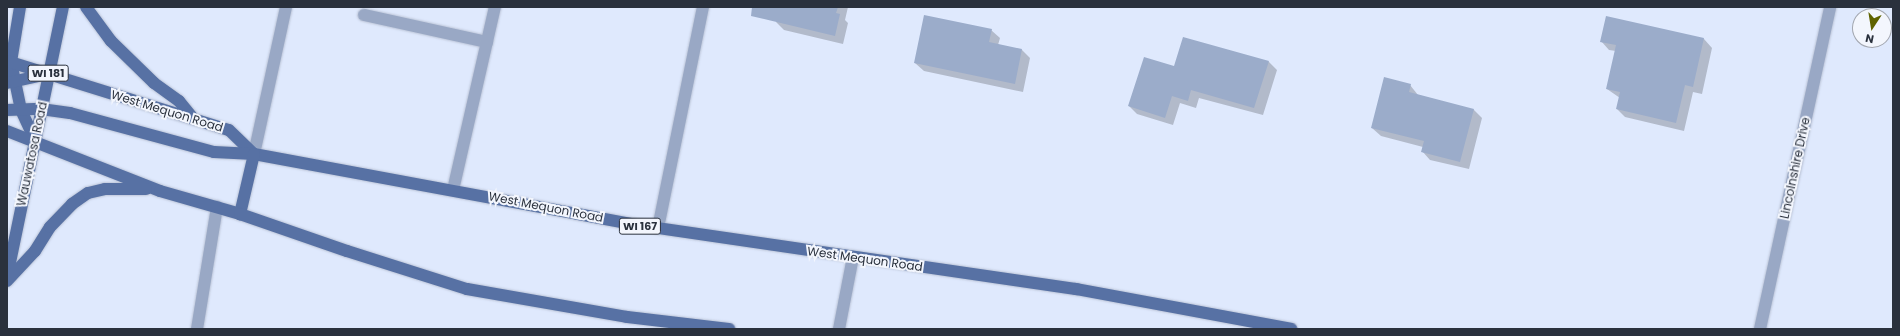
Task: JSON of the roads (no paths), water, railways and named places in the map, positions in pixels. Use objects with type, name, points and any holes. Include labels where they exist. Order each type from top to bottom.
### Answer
[{"type":"main road","points":[[20,7],[9,61],[10,83],[35,140]]},
{"type":"main road","name":"Wauwatosa Road","points":[[7,277],[63,7]]},
{"type":"main road","points":[[86,7],[111,41],[154,83],[178,101],[193,118]]},
{"type":"main road","name":"West Mequon Road","points":[[9,61],[229,130],[254,154],[658,228],[1076,289],[1291,329]]},
{"type":"main road","points":[[10,83],[48,74]]},
{"type":"main road","points":[[7,110],[41,110],[93,118],[214,152],[254,154],[240,214]]},
{"type":"main road","points":[[7,131],[35,140],[160,191],[240,214],[347,251],[467,289],[627,317],[729,329]]},
{"type":"main road","points":[[7,281],[35,251],[50,227],[72,204],[88,193],[126,187],[160,191]]},
{"type":"street","points":[[254,154],[286,7]]},
{"type":"street","points":[[453,190],[495,7]]},
{"type":"street","points":[[658,228],[703,7]]},
{"type":"street","name":"Lincolnshire Drive","points":[[1760,329],[1830,7]]},
{"type":"street","points":[[364,15],[487,42]]},
{"type":"street","points":[[197,329],[217,207]]},
{"type":"street","points":[[839,329],[853,257]]}]
